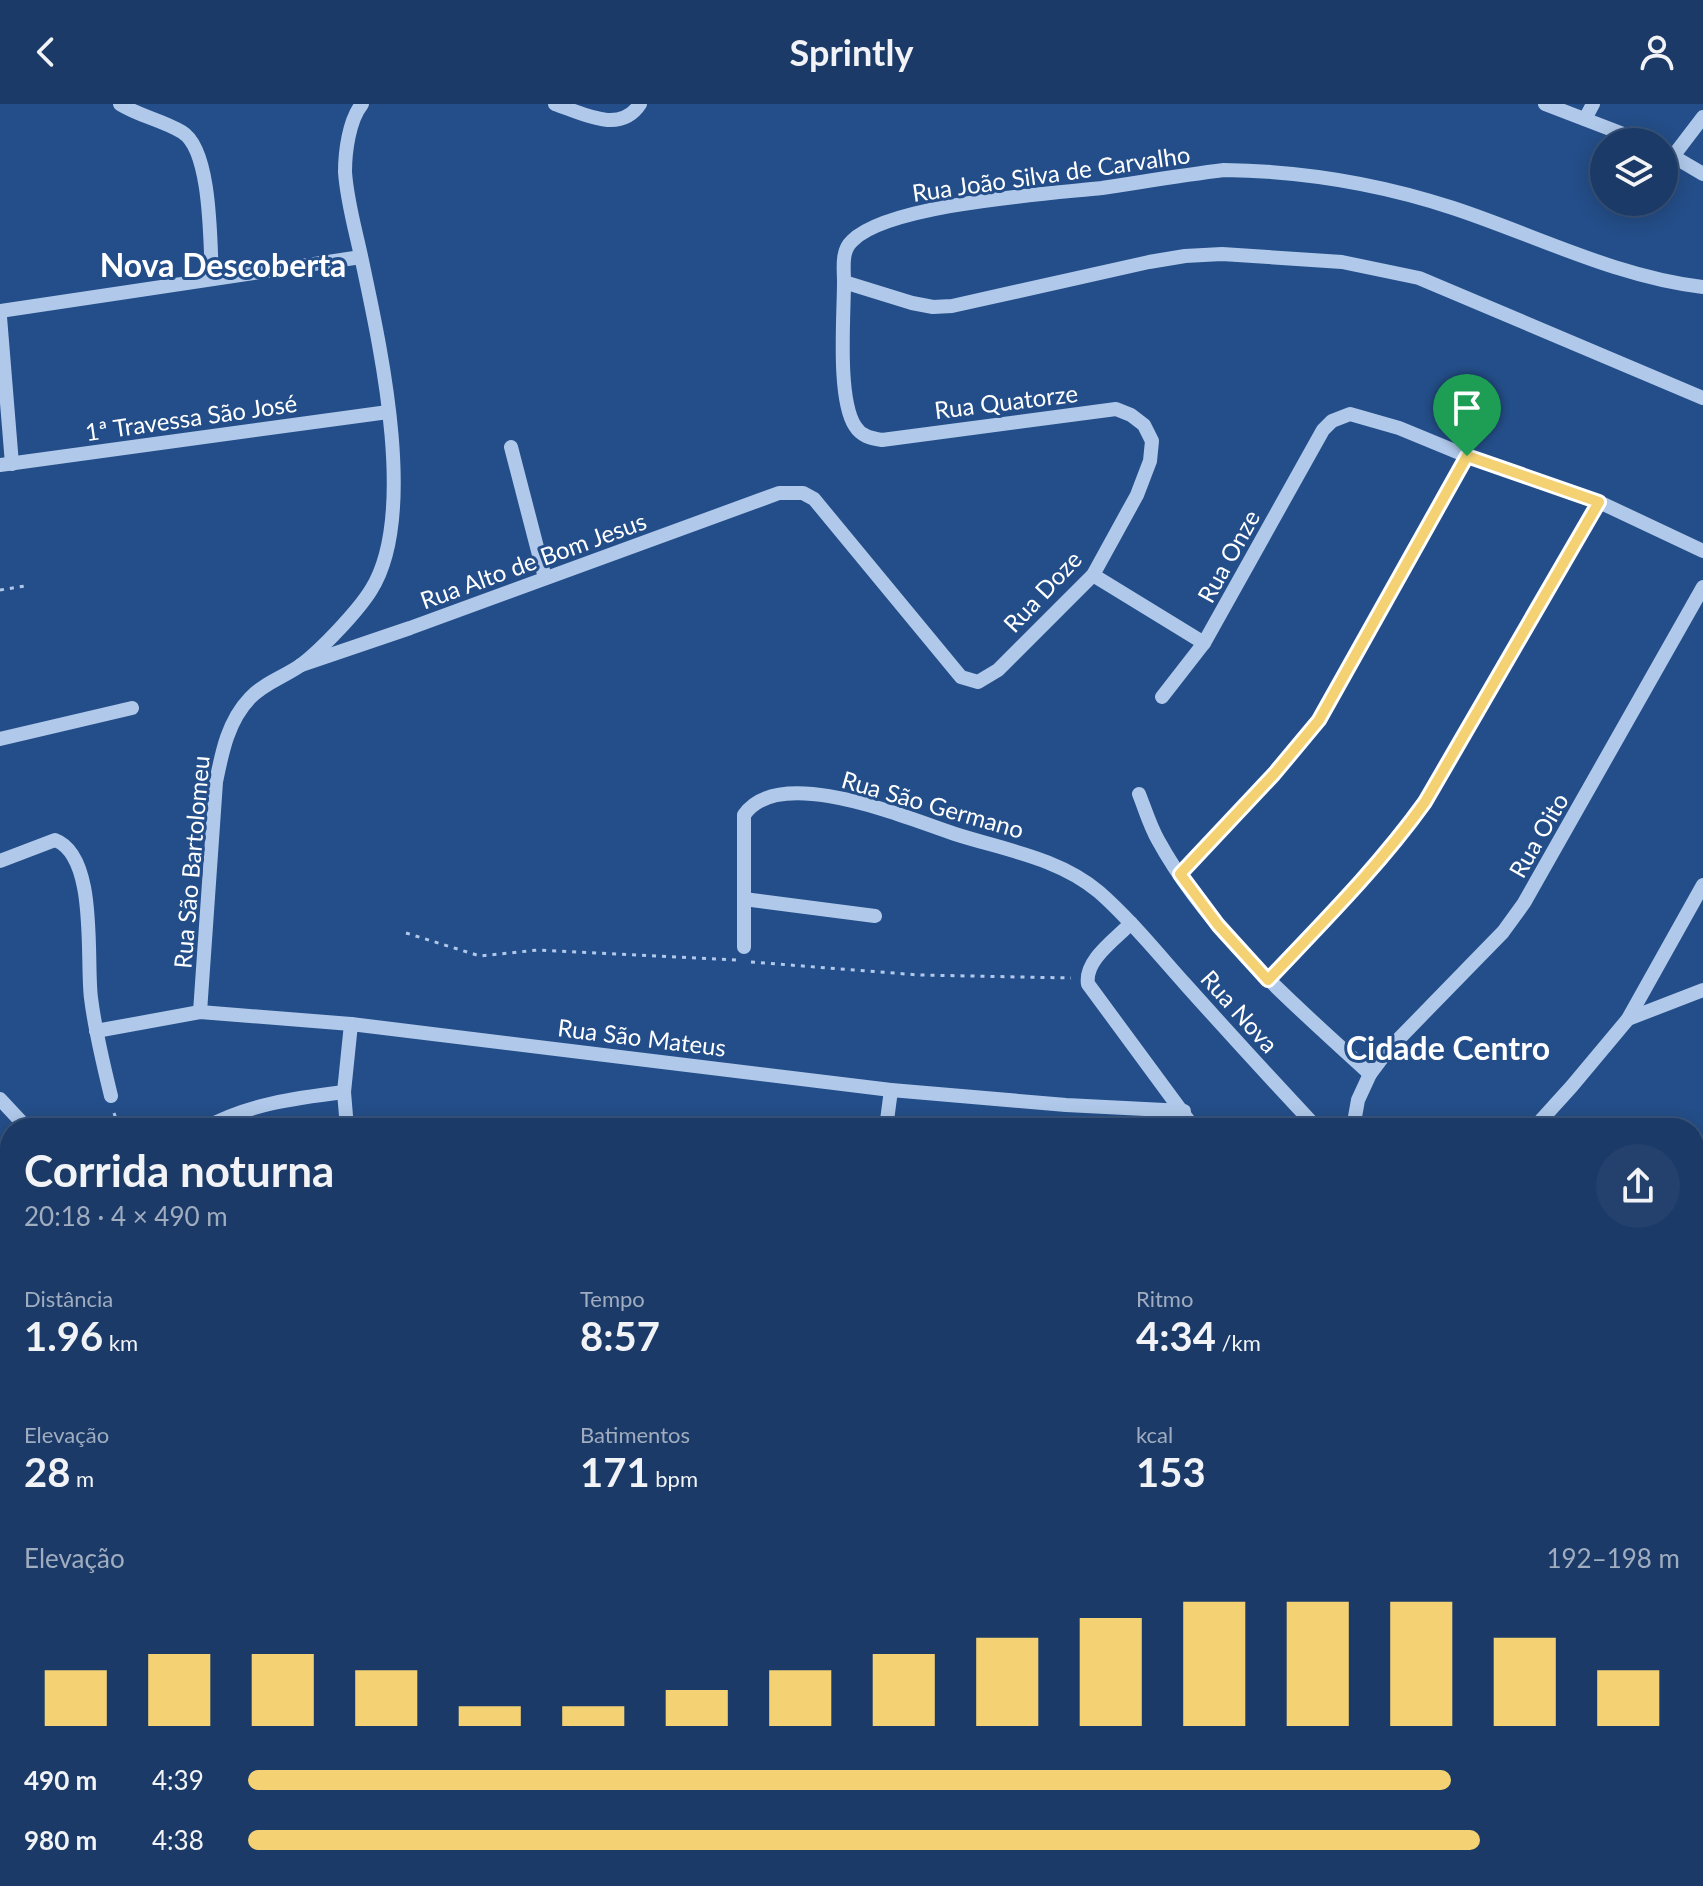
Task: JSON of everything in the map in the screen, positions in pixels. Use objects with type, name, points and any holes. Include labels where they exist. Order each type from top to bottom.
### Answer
[{"type":"street","points":[[120,104],[183,133],[194,143],[203,170],[212,279]]},
{"type":"street","points":[[555,104],[605,121],[628,116],[640,104]]},
{"type":"street","points":[[1545,104],[1608,128]]},
{"type":"street","points":[[1585,119],[1593,104]]},
{"type":"street","points":[[301,665],[370,593],[382,571],[393,525],[388,412],[345,172],[345,159],[359,108]]},
{"type":"street","points":[[1678,143],[1703,117]]},
{"type":"street","points":[[1678,159],[1703,174]]},
{"type":"street","name":"Rua João Silva de Carvalho","points":[[844,282],[846,247],[861,233],[883,223],[934,209],[1235,170],[1362,185],[1391,192],[1450,207],[1620,268],[1703,287]]},
{"type":"street","points":[[844,282],[933,307],[952,306],[1185,256],[1222,254],[1342,262],[1419,278],[1703,398]]},
{"type":"street","points":[[0,311],[361,257]]},
{"type":"street","name":"Rua Quatorze","points":[[844,282],[843,358],[847,405],[855,427],[863,435],[882,440],[1116,409],[1144,425],[1152,441]]},
{"type":"street","points":[[0,317],[6,464]]},
{"type":"street","name":"1ª Travessa São José","points":[[6,464],[388,412]]},
{"type":"street","name":"Rua Onze","points":[[1162,697],[1204,643],[1323,430],[1332,421],[1350,414],[1399,428],[1467,456]]},
{"type":"street","name":"Rua Doze","points":[[950,666],[969,681],[978,682],[987,678],[1093,575],[1137,495],[1150,461],[1152,441]]},
{"type":"street","points":[[511,447],[545,578]]},
{"type":"street","points":[[1180,874],[1274,774],[1319,720],[1467,456],[1599,502],[1703,551]]},
{"type":"street","name":"Rua Alto de Bom Jesus","points":[[301,665],[779,493],[803,493],[814,499],[950,666]]},
{"type":"street","points":[[1268,980],[1363,880],[1425,802],[1599,502]]},
{"type":"street","points":[[1093,575],[1204,643]]},
{"type":"street","name":"Rua Oito","points":[[1355,1118],[1358,1100],[1370,1074],[1388,1050],[1503,932],[1524,903],[1703,587]]},
{"type":"street","name":"Rua São Bartolomeu","points":[[200,1012],[216,782],[223,749],[235,718],[250,697],[301,665]]},
{"type":"street","points":[[0,739],[132,708]]},
{"type":"street","points":[[1139,794],[1156,837],[1228,937],[1268,980],[1370,1074]]},
{"type":"street","name":"Rua São Germano","points":[[744,947],[744,815],[749,807],[768,797],[817,795],[866,803],[1058,866],[1079,876],[1131,923]]},
{"type":"street","points":[[0,861],[55,840],[66,845],[70,852],[85,890],[90,994],[111,1096]]},
{"type":"street","points":[[1543,1118],[1628,1019],[1703,885]]},
{"type":"street","points":[[744,899],[875,916]]},
{"type":"street","points":[[1131,923],[1091,964],[1088,984],[1188,1118]]},
{"type":"street","name":"Rua Nova","points":[[1131,923],[1308,1118]]},
{"type":"street","points":[[1628,1019],[1703,990]]},
{"type":"street","name":"Rua São Mateus","points":[[96,1031],[200,1012],[351,1024],[891,1090],[1066,1105],[1184,1111]]},
{"type":"street","points":[[346,1118],[344,1092],[351,1024]]},
{"type":"street","points":[[887,1118],[891,1090]]},
{"type":"street","points":[[228,1118],[278,1101],[344,1092]]},
{"type":"street","points":[[0,1099],[18,1118]]},
{"type":"path","points":[[0,590],[25,586]]},
{"type":"district","name":"Nova Descoberta","points":[[223,264]]},
{"type":"district","name":"Cidade Centro","points":[[1448,1047]]},
{"type":"route","points":[[1467,456],[1599,502],[1425,802],[1363,880],[1268,980],[1218,925],[1180,874],[1274,774],[1319,720],[1467,456]]}]
